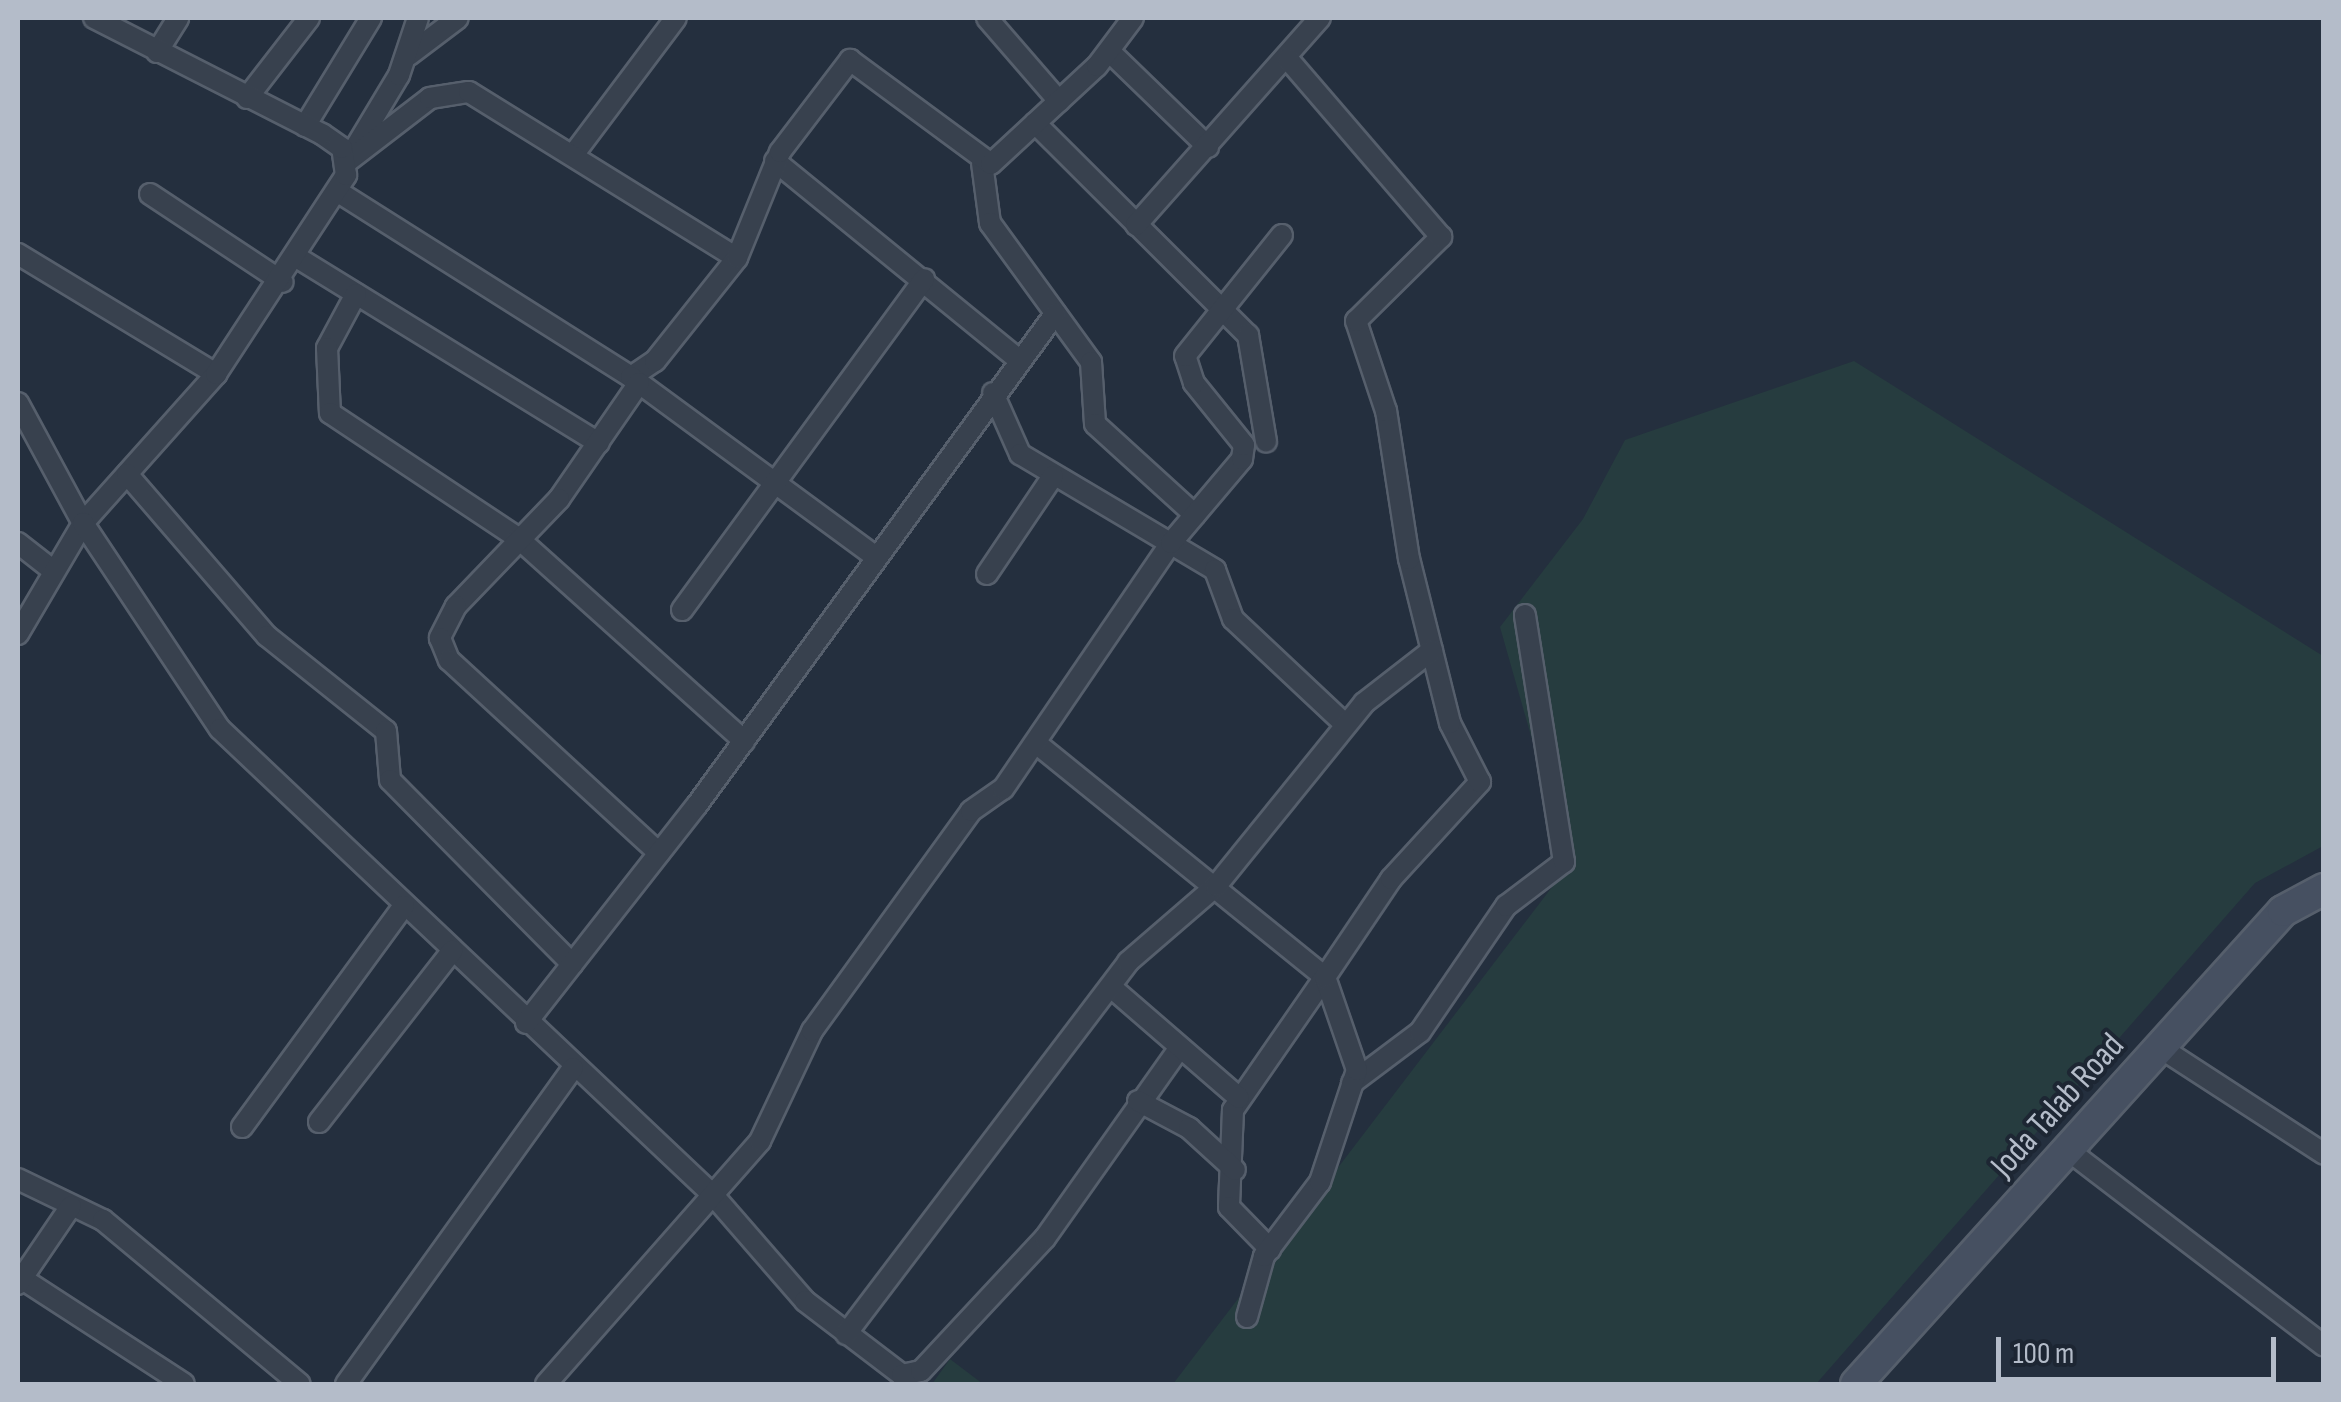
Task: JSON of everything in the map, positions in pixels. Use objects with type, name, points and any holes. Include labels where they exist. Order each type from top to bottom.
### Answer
[{"type":"street","points":[[94,18],[306,126],[348,161]]},
{"type":"street","points":[[157,52],[178,18]]},
{"type":"street","points":[[248,98],[309,18]]},
{"type":"street","points":[[306,126],[371,18]]},
{"type":"street","points":[[18,634],[51,569],[84,523],[216,374],[298,258],[340,193],[348,161],[409,55],[418,18]]},
{"type":"street","points":[[409,55],[458,18]]},
{"type":"street","points":[[573,155],[676,18]]},
{"type":"street","points":[[987,18],[1059,101]]},
{"type":"street","points":[[982,163],[1059,101],[1109,51],[1132,18]]},
{"type":"street","points":[[1136,226],[1288,59],[1320,18]]},
{"type":"street","points":[[1109,51],[1208,147]]},
{"type":"street","points":[[1270,1249],[1231,1214],[1238,1098],[1392,879],[1478,786],[1432,650],[1386,411],[1356,317],[1441,237],[1288,59]]},
{"type":"street","points":[[659,854],[442,651],[456,606],[599,444],[635,380],[656,362],[736,258],[774,161],[850,60],[982,163],[990,223],[1091,362],[1096,424],[1194,516]]},
{"type":"street","points":[[348,161],[448,91],[469,92],[736,258]]},
{"type":"street","points":[[1034,124],[1251,341],[1266,441]]},
{"type":"street","points":[[774,161],[924,278],[1019,360]]},
{"type":"street","points":[[340,193],[635,380],[876,557]]},
{"type":"street","points":[[150,194],[282,282]]},
{"type":"street","points":[[546,1384],[760,1141],[789,1068],[824,1015],[970,811],[1002,789],[1171,543],[1245,450],[1184,364],[1218,308],[1282,236]]},
{"type":"street","points":[[18,254],[216,374]]},
{"type":"street","points":[[298,258],[599,444]]},
{"type":"street","points":[[682,610],[778,487],[924,278]]},
{"type":"street","points":[[356,294],[326,348],[330,413],[518,538],[744,742]]},
{"type":"street","points":[[526,1023],[744,742],[994,392],[1056,314]]},
{"type":"street","points":[[994,392],[1020,454],[1215,570],[1234,619],[1345,724]]},
{"type":"street","points":[[18,403],[84,523],[220,728],[573,1068],[713,1194],[846,1334],[902,1374],[920,1371],[1046,1238],[1138,1101],[1179,1049]]},
{"type":"street","points":[[126,474],[267,636],[386,731],[392,784],[572,964]]},
{"type":"street","points":[[988,574],[1053,476]]},
{"type":"street","points":[[18,542],[51,569]]},
{"type":"street","points":[[1352,1084],[1420,1032],[1506,906],[1564,862],[1525,614]]},
{"type":"street","points":[[846,1334],[1111,986],[1216,886],[1345,724],[1432,650]]},
{"type":"street","points":[[1036,742],[1325,978],[1357,1060],[1320,1182],[1270,1249],[1247,1317]]},
{"type":"street","name":"Joda Talab Road","points":[[1856,1384],[2283,911],[2317,900]]},
{"type":"street","points":[[242,1127],[404,906]]},
{"type":"street","points":[[319,1122],[452,952]]},
{"type":"street","points":[[1111,986],[1238,1098]]},
{"type":"street","points":[[2161,1048],[2324,1154]]},
{"type":"street","points":[[346,1384],[573,1068]]},
{"type":"street","points":[[1138,1101],[1189,1128],[1235,1170]]},
{"type":"street","points":[[2068,1150],[2324,1346]]},
{"type":"street","points":[[18,1179],[71,1206],[213,1304],[300,1384]]},
{"type":"street","points":[[71,1206],[19,1281],[184,1384]]},
{"type":"green space","points":[[1854,361],[2323,656],[2323,846],[2255,883],[1816,1384],[1173,1384],[1568,866],[1500,627],[1583,519],[1625,440]]},
{"type":"green space","points":[[950,1359],[983,1384],[932,1384]]}]
